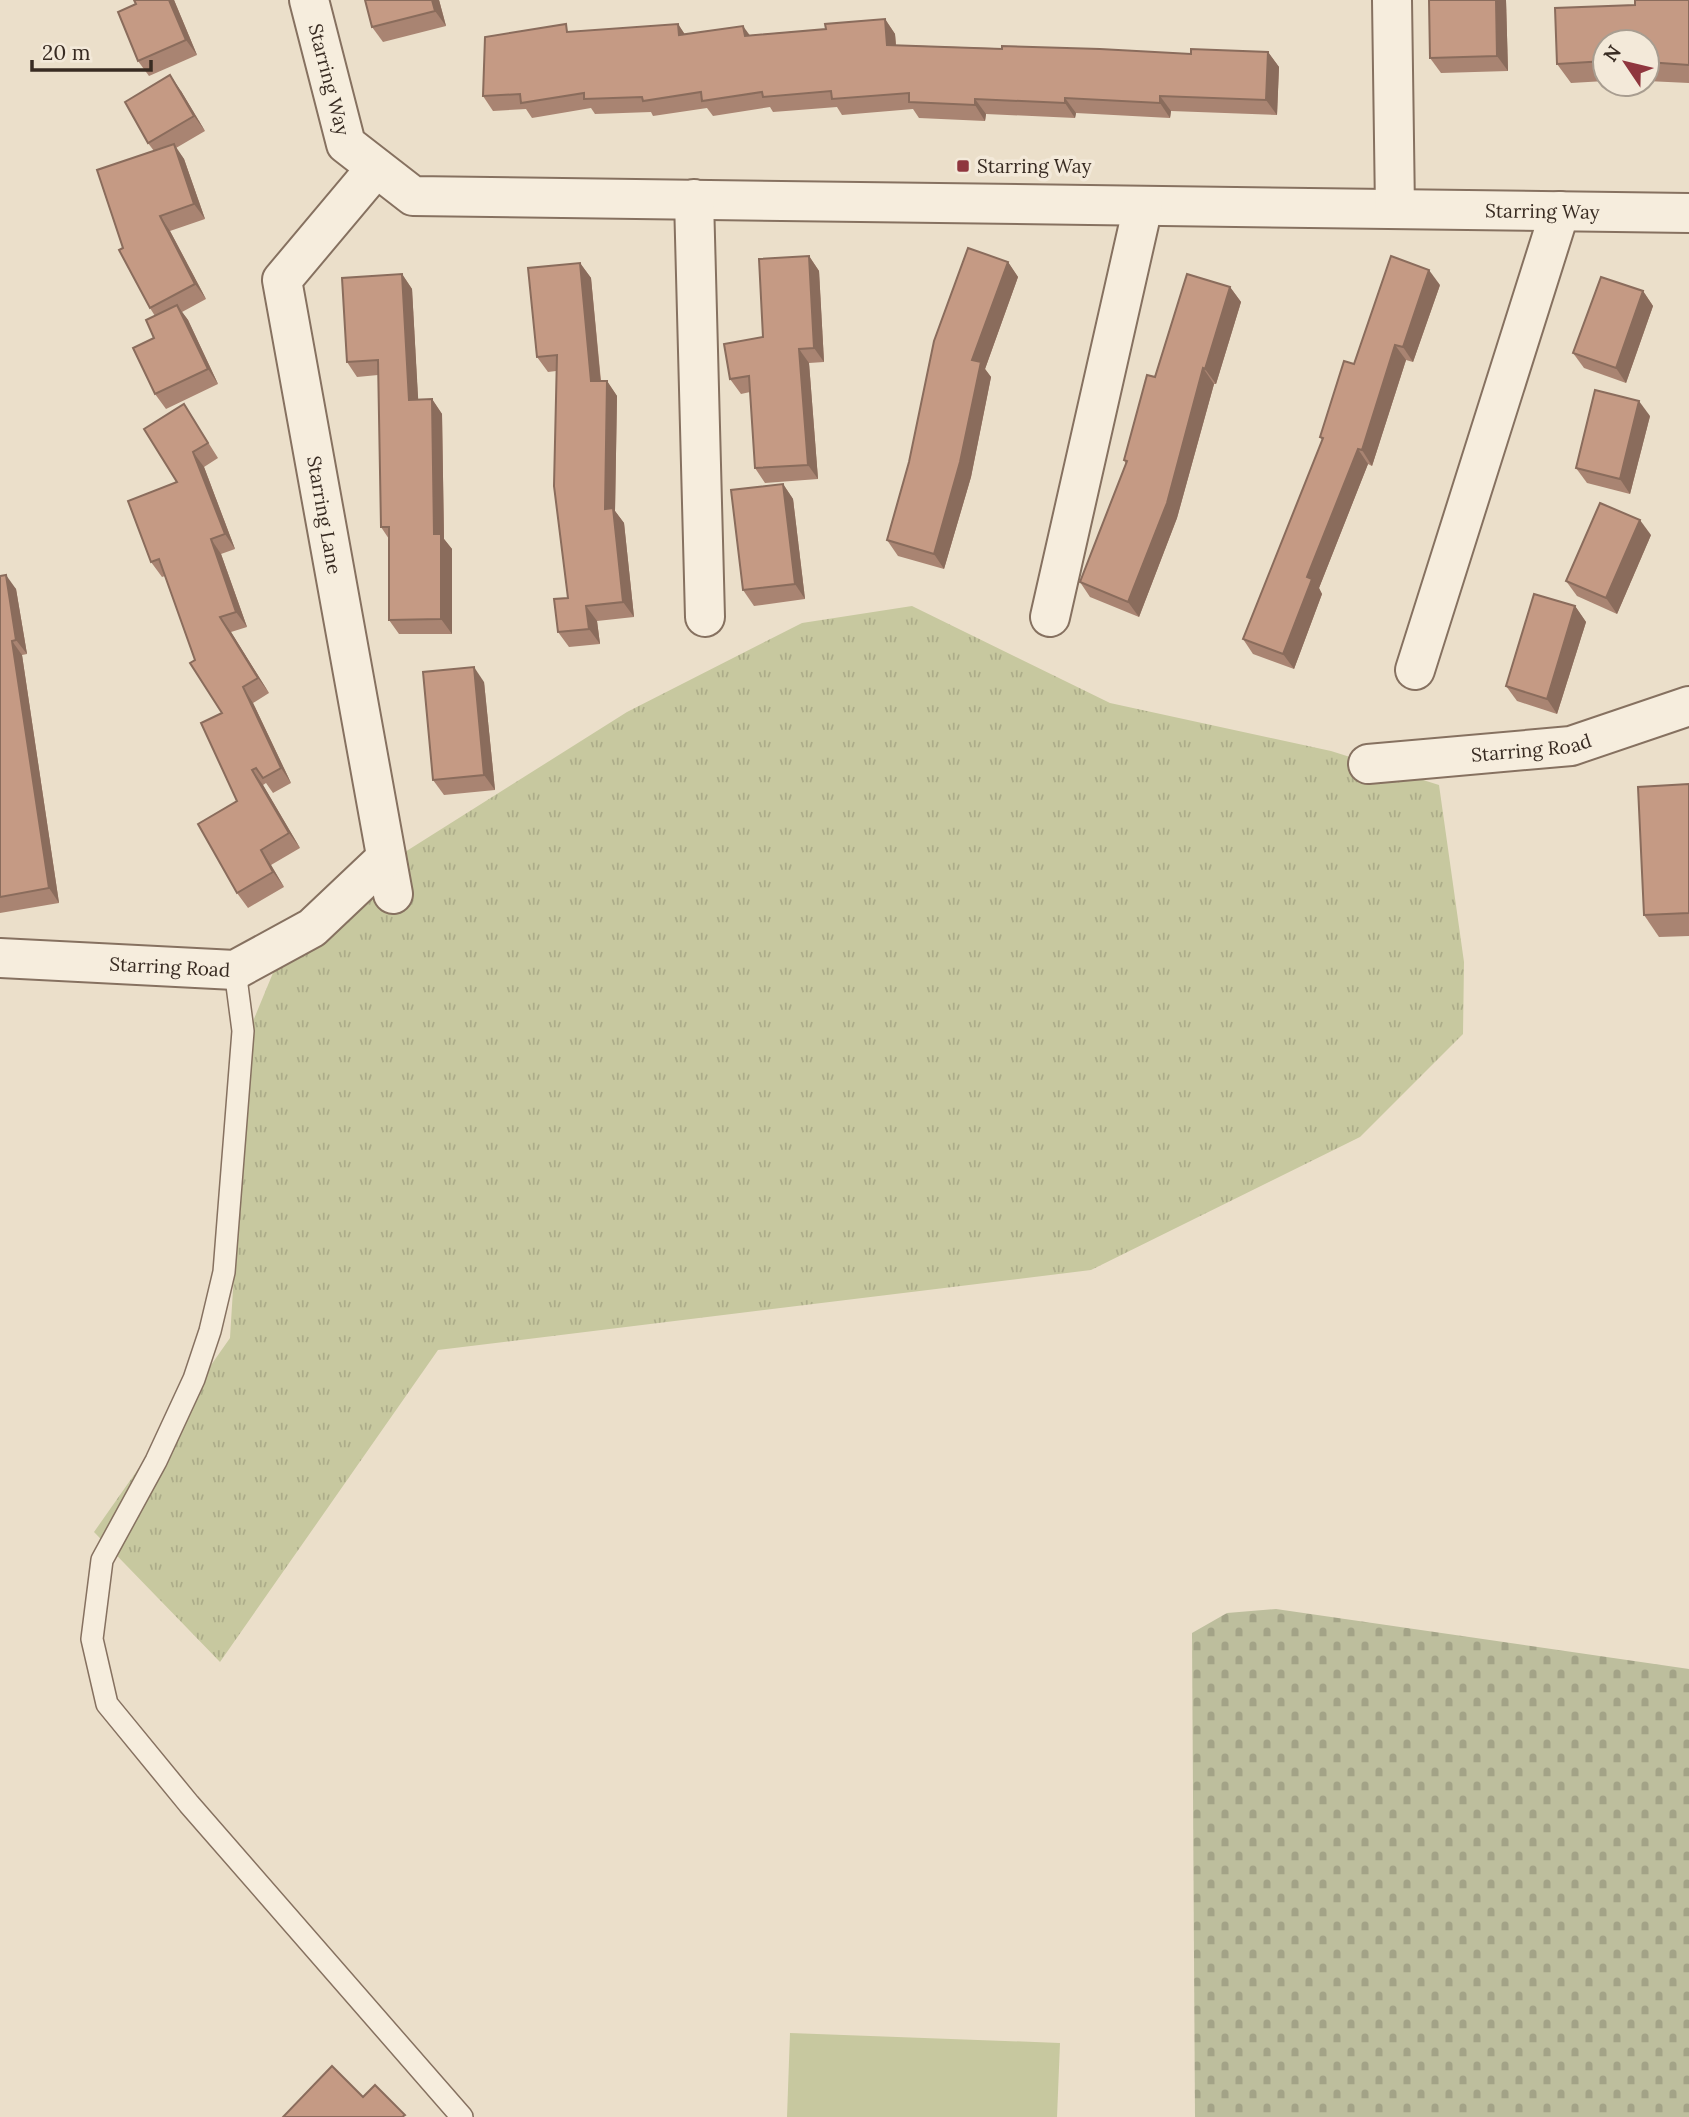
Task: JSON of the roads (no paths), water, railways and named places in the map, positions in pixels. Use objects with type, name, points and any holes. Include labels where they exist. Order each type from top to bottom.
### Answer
[{"type":"street","name":"Starring Way","points":[[309,0],[346,144],[413,196],[1689,213]]},
{"type":"street","points":[[1392,0],[1395,209]]},
{"type":"street","name":"Starring Lane","points":[[376,168],[282,280],[389,876]]},
{"type":"street","points":[[694,199],[705,617]]},
{"type":"street","points":[[1050,617],[1143,206]]},
{"type":"street","points":[[1415,670],[1560,211]]},
{"type":"street","name":"Starring Road","points":[[1368,764],[1571,746],[1689,706]]},
{"type":"street","name":"Starring Road","points":[[0,958],[235,970],[312,928],[389,876]]},
{"type":"lane","points":[[235,970],[243,1031],[224,1272],[210,1331],[194,1380],[156,1461],[102,1560],[92,1639],[107,1704],[189,1804],[462,2117]]},
{"type":"place","name":"Starring Way","points":[[963,166]]}]
